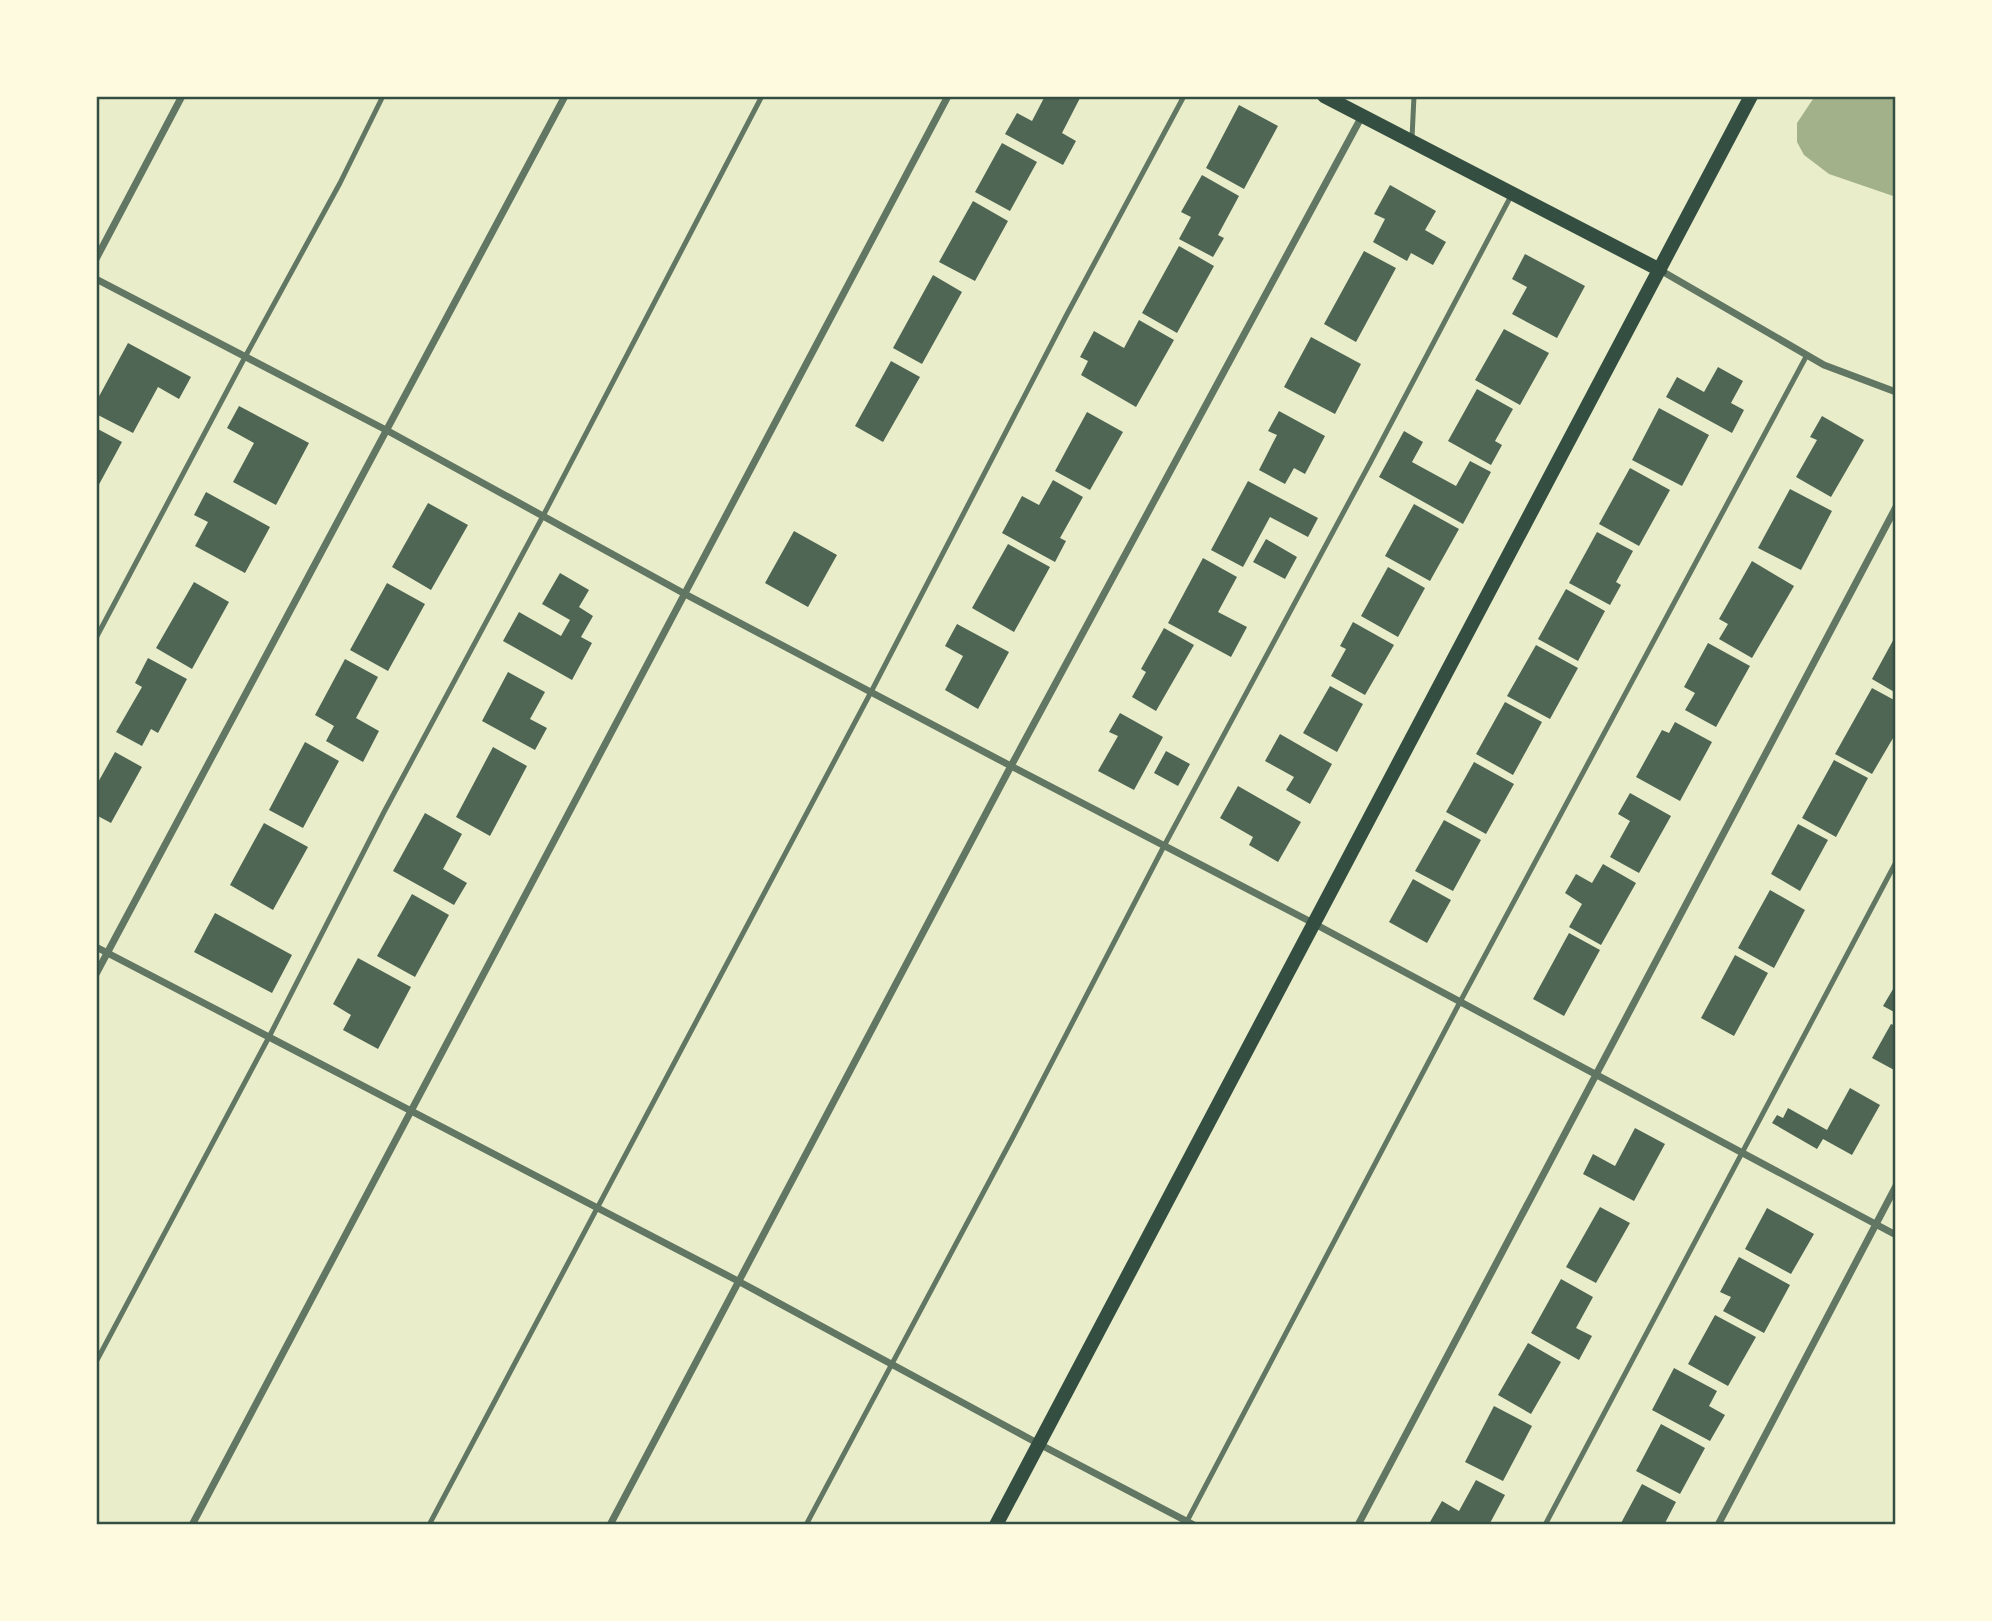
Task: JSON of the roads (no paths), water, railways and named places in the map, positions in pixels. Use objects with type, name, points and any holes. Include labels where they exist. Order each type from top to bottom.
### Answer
[{"type":"main road","points":[[1325,96],[1660,270]]},
{"type":"main road","points":[[996,1525],[1751,96]]},
{"type":"street","points":[[96,259],[182,96]]},
{"type":"street","points":[[96,974],[565,96]]},
{"type":"street","points":[[192,1525],[948,96]]},
{"type":"street","points":[[610,1525],[1011,766],[1362,116]]},
{"type":"street","points":[[1660,270],[1824,365],[1896,392]]},
{"type":"street","points":[[96,279],[388,431],[685,594],[1313,923],[1896,1235]]},
{"type":"street","points":[[1358,1525],[1896,507]]},
{"type":"street","points":[[96,947],[738,1281],[1189,1523]]},
{"type":"street","points":[[1718,1525],[1896,1186]]},
{"type":"lane","points":[[96,638],[340,183],[383,96]]},
{"type":"lane","points":[[96,1362],[762,96]]},
{"type":"lane","points":[[429,1525],[1184,96]]},
{"type":"lane","points":[[1411,141],[1414,96]]},
{"type":"lane","points":[[806,1525],[1512,194]]},
{"type":"lane","points":[[1189,1523],[1460,1002],[1807,355]]},
{"type":"lane","points":[[1545,1525],[1896,862]]}]
